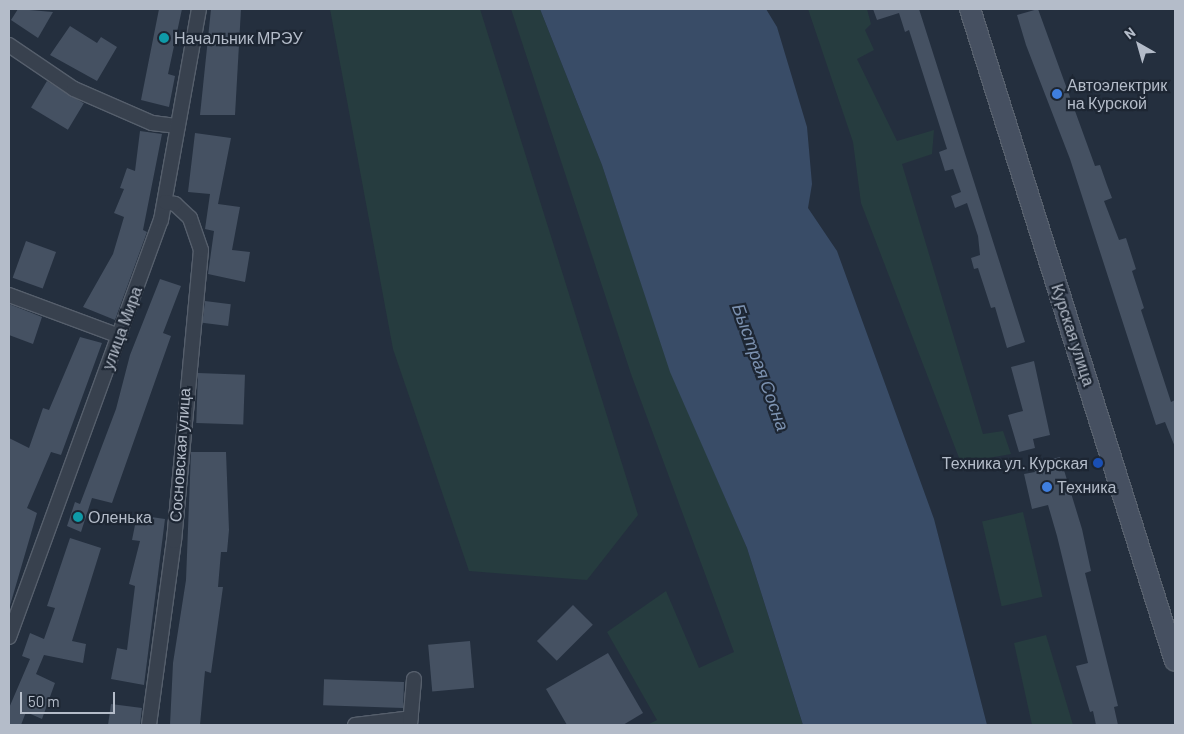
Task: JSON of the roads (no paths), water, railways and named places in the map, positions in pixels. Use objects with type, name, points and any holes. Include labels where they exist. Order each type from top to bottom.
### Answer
[{"type":"street","name":"улица Мира","points":[[9,637],[119,336],[165,202],[199,9]]},
{"type":"street","name":"Курская улица","points":[[970,9],[1175,661]]},
{"type":"street","points":[[9,45],[74,89],[152,123],[178,126]]},
{"type":"street","name":"Сосновская улица","points":[[149,725],[174,541],[201,250],[190,218],[175,204],[165,202]]},
{"type":"street","points":[[9,295],[119,336]]},
{"type":"street","points":[[355,725],[410,721],[414,679]]},
{"type":"water","name":"Быстрая Сосна","points":[[540,9],[766,9],[777,27],[807,127],[812,184],[808,208],[837,251],[934,519],[987,725],[803,725],[747,548],[670,372],[602,165]]},
{"type":"place","name":"Начальник МРЭУ","points":[[164,38]]},
{"type":"place","name":"Автоэлектрик на Курской","points":[[1057,94]]},
{"type":"place","name":"Техника ул. Курская","points":[[1098,463]]},
{"type":"place","name":"Техника","points":[[1047,487]]},
{"type":"place","name":"Оленька","points":[[78,517]]}]
